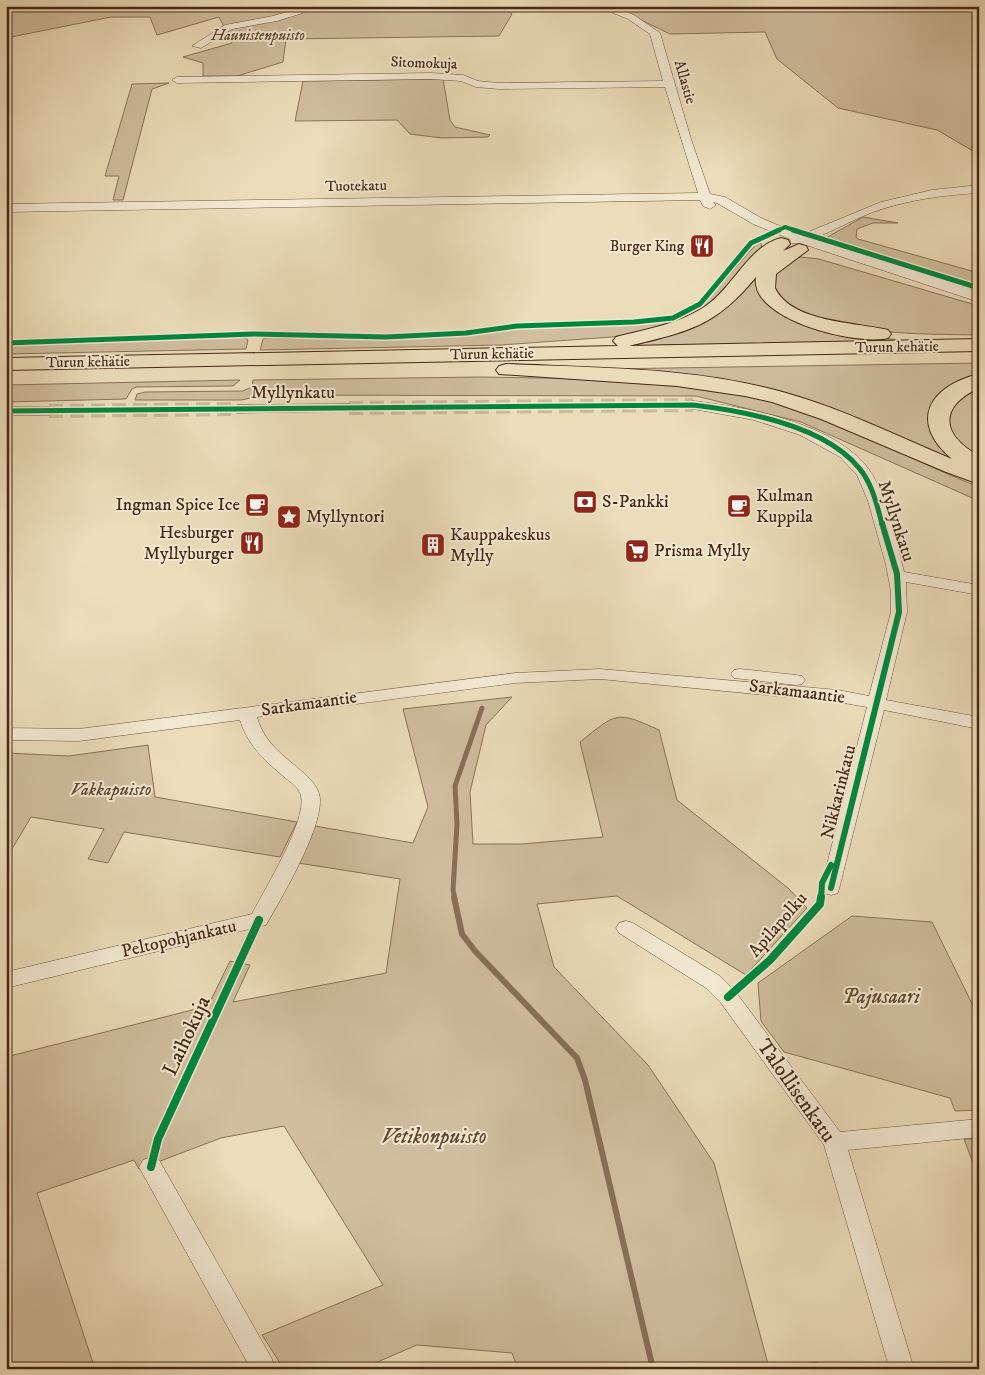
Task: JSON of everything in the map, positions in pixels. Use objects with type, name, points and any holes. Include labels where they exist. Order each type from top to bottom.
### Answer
[{"type":"highway","points":[[794,244],[773,265],[764,281],[770,296],[787,310],[816,322],[852,330],[979,341]]},
{"type":"highway","points":[[508,354],[621,341],[688,323],[701,317],[725,300],[762,256],[794,244]]},
{"type":"highway","name":"Turun kehätie","points":[[6,364],[979,345]]},
{"type":"highway","name":"Turun kehätie","points":[[6,376],[979,358]]},
{"type":"highway","points":[[468,367],[678,380],[757,392],[820,411],[979,477]]},
{"type":"highway","points":[[979,380],[949,395],[940,404],[936,416],[937,425],[946,442],[958,453],[979,465]]},
{"type":"street","points":[[197,46],[229,27],[274,19],[320,6]]},
{"type":"street","name":"Allastie","points":[[601,6],[631,17],[655,33],[693,164],[706,196],[707,204],[724,214],[794,244]]},
{"type":"street","name":"Sitomokuja","points":[[177,80],[431,76],[463,78],[476,84],[498,86],[669,84]]},
{"type":"street","points":[[794,244],[854,215],[885,204],[942,192],[979,189]]},
{"type":"street","points":[[706,196],[720,200],[794,244],[955,294],[979,299]]},
{"type":"street","name":"Tuotekatu","points":[[6,208],[706,196]]},
{"type":"street","name":"Myllynkatu","points":[[693,405],[724,409],[788,427],[825,441],[851,459],[868,481],[901,587],[899,612],[878,697]]},
{"type":"street","name":"Myllynkatu","points":[[237,409],[349,408]]},
{"type":"street","points":[[6,411],[49,411]]},
{"type":"street","points":[[898,576],[979,590]]},
{"type":"street","name":"Sarkamaantie","points":[[6,734],[79,735],[515,678],[613,675],[641,679],[878,697],[979,711]]},
{"type":"street","name":"Sarkamaantie","points":[[878,697],[979,723]]},
{"type":"street","name":"Nikkarinkatu","points":[[831,888],[878,697]]},
{"type":"street","name":"Peltopohjankatu","points":[[6,980],[259,920],[307,821],[311,799],[303,783],[264,751],[255,739],[247,712]]},
{"type":"street","name":"Talollisenkatu","points":[[626,928],[713,982],[728,997],[834,1142],[902,1368]]},
{"type":"street","points":[[834,1142],[979,1128]]},
{"type":"street","points":[[151,1167],[262,1368]]},
{"type":"green space","name":"Haunistenpuisto","points":[[6,6],[499,6],[512,14],[499,36],[286,39],[283,62],[237,76],[203,76],[203,63],[183,57],[232,43],[219,17],[157,35],[150,17],[111,17],[6,38]]},
{"type":"green space","points":[[612,6],[979,6],[979,150],[973,151],[937,130],[838,108],[777,59],[765,32],[670,34]]},
{"type":"green space","points":[[443,79],[450,120],[455,127],[490,135],[488,137],[442,138],[410,134],[397,120],[295,121],[303,81]]},
{"type":"green space","points":[[169,83],[152,89],[123,200],[113,200],[119,176],[105,176],[132,84]]},
{"type":"green space","points":[[863,217],[898,223],[873,223],[857,229],[856,237],[858,239],[979,273],[979,286],[826,238]]},
{"type":"green space","points":[[758,242],[761,243],[762,250],[722,296],[695,316],[653,330],[612,337],[501,345],[260,350],[263,339],[266,338],[366,339],[449,336],[520,327],[633,324],[676,318],[701,307]]},
{"type":"green space","points":[[801,257],[819,259],[979,306],[979,335],[889,332],[844,326],[801,313],[776,296],[770,275],[793,259]]},
{"type":"green space","points":[[760,268],[770,302],[875,337],[907,341],[620,346],[710,318],[735,299]]},
{"type":"green space","points":[[246,338],[248,340],[246,349],[6,354],[6,345]]},
{"type":"green space","points":[[979,363],[979,375],[933,405],[979,473],[823,408],[608,369]]},
{"type":"green space","points":[[482,377],[636,381],[714,389],[751,396],[812,413],[979,487],[979,501],[801,422],[696,396],[265,395],[241,400],[135,400],[137,394],[145,392],[243,391],[252,387],[253,380]]},
{"type":"green space","points":[[240,380],[233,386],[136,387],[132,389],[126,399],[6,402],[6,385]]},
{"type":"green space","points":[[979,386],[979,458],[953,439],[947,410]]},
{"type":"green space","name":"Vetikonpuisto","points":[[512,697],[486,725],[470,792],[473,844],[522,844],[603,837],[580,742],[610,720],[624,717],[659,730],[677,800],[788,888],[807,908],[746,975],[617,896],[537,904],[554,967],[648,1065],[714,1163],[769,1368],[818,1362],[819,1369],[518,1369],[512,1353],[417,1345],[361,1369],[284,1369],[262,1335],[383,1285],[284,1126],[221,1138],[139,1169],[134,1160],[37,1193],[95,1369],[6,1369],[6,1057],[208,1006],[230,961],[250,965],[233,1002],[386,973],[400,879],[298,863],[315,826],[413,843],[428,807],[403,709]]},
{"type":"green space","name":"Vakkapuisto","points":[[148,745],[155,797],[297,822],[280,857],[124,832],[108,863],[88,859],[104,829],[31,817],[6,859],[6,753],[69,756]]},
{"type":"green space","name":"Pajusaari","points":[[852,916],[932,922],[979,1018],[979,1110],[955,1111],[950,1098],[784,1052],[761,1021],[758,983]]},
{"type":"green space","points":[[964,1139],[979,1139],[979,1179]]},
{"type":"waterway","points":[[455,899],[453,890],[457,824],[455,786],[482,708]]},
{"type":"waterway","points":[[454,897],[462,934],[475,951],[577,1058],[585,1080],[653,1369]]},
{"type":"waterway","points":[[977,1139],[979,1143]]},
{"type":"tunnel","points":[[349,408],[693,405]]},
{"type":"tunnel","points":[[49,411],[237,409]]},
{"type":"cycle path","points":[[6,343],[254,334],[386,337],[466,333],[517,326],[634,322],[673,318],[700,304],[751,243],[785,227],[979,288]]},
{"type":"cycle path","points":[[6,411],[693,405],[758,416],[806,432],[827,443],[845,454],[859,467],[869,482],[894,565],[900,602],[831,888]]},
{"type":"cycle path","name":"Apilapolku","points":[[728,997],[770,960],[820,904],[822,883],[831,865]]},
{"type":"cycle path","name":"Laihokuja","points":[[151,1167],[158,1139],[259,920]]},
{"type":"place","name":"Burger King","points":[[702,246]]},
{"type":"place","name":"S-Pankki","points":[[585,502]]},
{"type":"place","name":"Ingman Spice Ice","points":[[257,505]]},
{"type":"place","name":"Kulman Kuppila","points":[[739,506]]},
{"type":"place","name":"Myllyntori","points":[[289,517]]},
{"type":"place","name":"Hesburger Myllyburger","points":[[252,543]]},
{"type":"place","name":"Kauppakeskus Mylly","points":[[433,545]]},
{"type":"place","name":"Prisma Mylly","points":[[637,551]]}]
